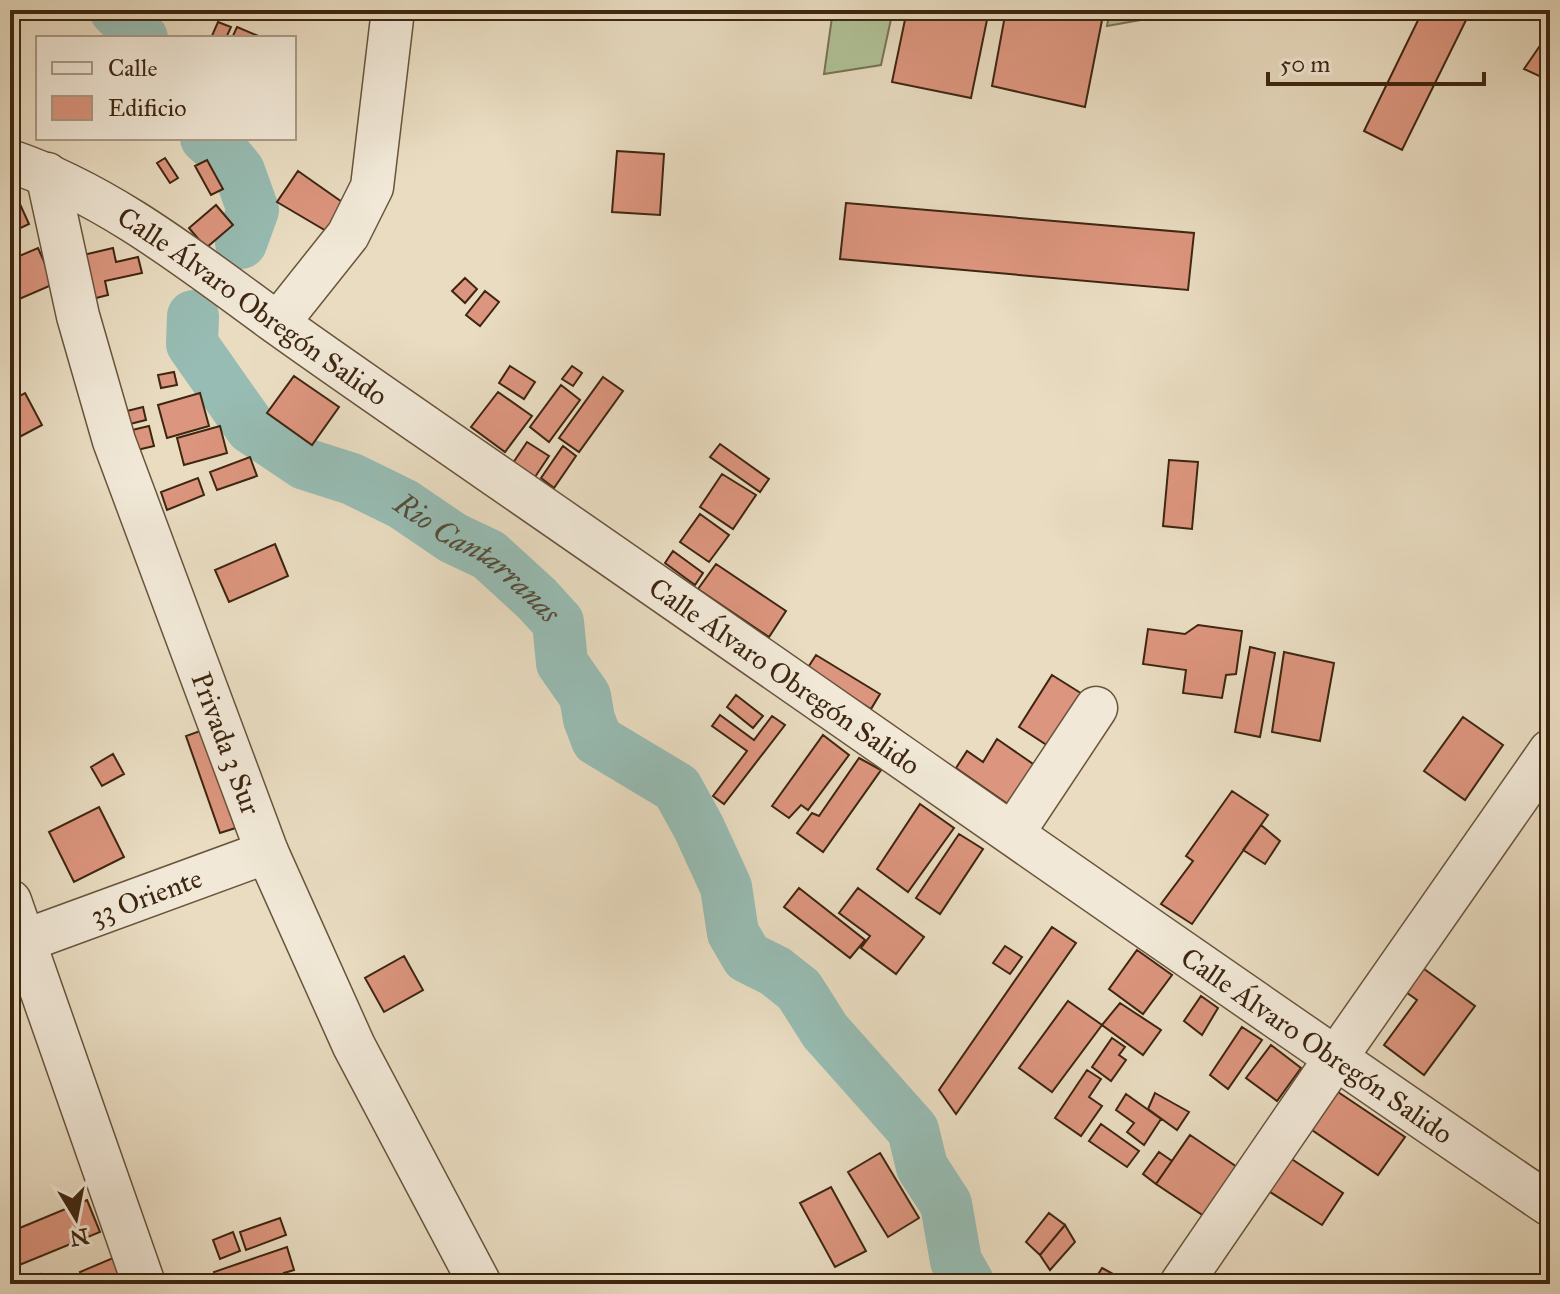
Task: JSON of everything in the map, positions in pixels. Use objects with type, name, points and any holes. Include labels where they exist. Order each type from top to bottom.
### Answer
[{"type":"street","points":[[278,323],[348,235],[372,187],[393,10]]},
{"type":"street","name":"Calle Álvaro Obregón Salido","points":[[28,168],[166,243],[1335,1059],[1550,1205]]},
{"type":"street","name":"Privada 3 Sur","points":[[28,168],[78,316],[114,441],[267,852],[354,1046],[480,1284]]},
{"type":"street","points":[[1013,833],[1096,708]]},
{"type":"street","points":[[1181,1284],[1550,751]]},
{"type":"street","name":"33 Oriente","points":[[24,941],[267,852]]},
{"type":"street","points":[[10,901],[144,1284]]},
{"type":"green space","points":[[833,10],[893,10],[881,65],[824,74]]},
{"type":"green space","points":[[1110,10],[1197,10],[1107,26]]},
{"type":"building","points":[[285,10],[303,10],[304,19],[286,20]]},
{"type":"building","points":[[907,10],[989,10],[971,98],[892,82]]},
{"type":"building","points":[[1006,10],[1104,10],[1085,107],[992,86]]},
{"type":"building","points":[[1423,10],[1471,10],[1402,150],[1364,131]]},
{"type":"building","points":[[218,22],[231,27],[227,36],[212,36]]},
{"type":"building","points":[[237,27],[258,36],[233,36]]},
{"type":"building","points":[[1550,35],[1550,81],[1524,69]]},
{"type":"building","points":[[617,151],[664,154],[660,215],[612,212]]},
{"type":"building","points":[[165,158],[178,178],[170,183],[157,163]]},
{"type":"building","points":[[207,160],[223,189],[211,195],[195,166]]},
{"type":"building","points":[[298,171],[352,209],[333,235],[277,202]]},
{"type":"building","points":[[19,202],[29,224],[10,233],[10,206]]},
{"type":"building","points":[[846,203],[1194,233],[1188,290],[840,259]]},
{"type":"building","points":[[216,205],[233,225],[206,248],[189,228]]},
{"type":"building","points":[[38,248],[54,284],[10,303],[10,260]]},
{"type":"building","points":[[113,248],[116,262],[138,257],[142,273],[105,281],[108,295],[92,299],[79,256]]},
{"type":"building","points":[[465,278],[477,289],[465,303],[452,291]]},
{"type":"building","points":[[485,291],[499,302],[480,326],[466,315]]},
{"type":"building","points":[[510,366],[535,382],[524,399],[499,383]]},
{"type":"building","points":[[572,366],[582,373],[573,386],[562,379]]},
{"type":"building","points":[[174,372],[177,385],[161,388],[158,375]]},
{"type":"building","points":[[294,376],[339,407],[312,445],[267,413]]},
{"type":"building","points":[[603,377],[623,391],[579,452],[559,438]]},
{"type":"building","points":[[561,385],[580,400],[549,442],[530,427]]},
{"type":"building","points":[[498,392],[532,416],[505,452],[471,427]]},
{"type":"building","points":[[25,393],[42,425],[10,442],[10,401]]},
{"type":"building","points":[[200,393],[209,426],[167,438],[158,405]]},
{"type":"building","points":[[143,407],[146,420],[130,424],[127,411]]},
{"type":"building","points":[[149,426],[154,446],[137,450],[132,430]]},
{"type":"building","points":[[220,426],[227,453],[184,465],[177,438]]},
{"type":"building","points":[[527,442],[549,456],[535,477],[513,463]]},
{"type":"building","points":[[720,444],[769,479],[760,492],[710,457]]},
{"type":"building","points":[[563,446],[576,456],[554,488],[541,478]]},
{"type":"building","points":[[250,457],[257,476],[217,490],[210,472]]},
{"type":"building","points":[[1169,460],[1198,462],[1192,529],[1163,526]]},
{"type":"building","points":[[722,474],[756,495],[733,529],[700,507]]},
{"type":"building","points":[[198,478],[204,495],[167,510],[161,492]]},
{"type":"building","points":[[700,514],[729,535],[709,562],[680,542]]},
{"type":"building","points":[[275,544],[288,576],[229,602],[215,570]]},
{"type":"building","points":[[673,551],[703,573],[695,585],[665,563]]},
{"type":"building","points":[[716,564],[786,611],[769,637],[698,589]]},
{"type":"building","points":[[1198,625],[1242,631],[1236,674],[1226,675],[1222,698],[1183,693],[1186,670],[1143,664],[1148,629],[1185,634]]},
{"type":"building","points":[[1250,647],[1275,653],[1260,737],[1235,732]]},
{"type":"building","points":[[1284,652],[1334,663],[1320,741],[1272,732]]},
{"type":"building","points":[[816,655],[880,694],[871,709],[807,669]]},
{"type":"building","points":[[1052,675],[1087,697],[1053,749],[1019,727]]},
{"type":"building","points":[[736,695],[763,716],[753,728],[727,707]]},
{"type":"building","points":[[720,715],[754,740],[772,716],[785,725],[724,804],[713,796],[747,751],[712,726]]},
{"type":"building","points":[[1463,717],[1503,745],[1465,800],[1424,771]]},
{"type":"building","points":[[214,726],[248,824],[220,833],[186,736]]},
{"type":"building","points":[[823,735],[849,755],[808,810],[801,805],[789,818],[772,806]]},
{"type":"building","points":[[997,739],[1039,768],[1012,807],[956,768],[967,751],[983,762]]},
{"type":"building","points":[[113,754],[124,774],[102,786],[91,767]]},
{"type":"building","points":[[859,758],[881,770],[823,852],[797,833],[812,813],[819,816]]},
{"type":"building","points":[[1232,791],[1268,815],[1192,924],[1161,904],[1193,861],[1186,856]]},
{"type":"building","points":[[920,804],[954,828],[908,892],[877,869]]},
{"type":"building","points":[[99,807],[124,857],[74,882],[49,832]]},
{"type":"building","points":[[1261,825],[1280,841],[1265,864],[1243,850]]},
{"type":"building","points":[[959,834],[983,849],[940,914],[916,898]]},
{"type":"building","points":[[799,888],[865,940],[850,958],[784,907]]},
{"type":"building","points":[[858,888],[924,937],[896,974],[861,948],[870,936],[839,913]]},
{"type":"building","points":[[1052,927],[1076,943],[956,1114],[939,1090]]},
{"type":"building","points":[[1005,946],[1022,957],[1010,974],[993,963]]},
{"type":"building","points":[[1137,950],[1172,975],[1143,1014],[1109,989]]},
{"type":"building","points":[[404,956],[423,990],[384,1012],[365,978]]},
{"type":"building","points":[[1420,966],[1475,1006],[1424,1075],[1384,1045],[1417,1000],[1403,990]]},
{"type":"building","points":[[1201,996],[1218,1008],[1202,1035],[1184,1021]]},
{"type":"building","points":[[1068,1001],[1102,1025],[1052,1092],[1019,1068]]},
{"type":"building","points":[[1120,1003],[1161,1030],[1143,1055],[1102,1025]]},
{"type":"building","points":[[1242,1027],[1262,1040],[1228,1089],[1210,1075]]},
{"type":"building","points":[[1112,1038],[1125,1047],[1119,1055],[1126,1060],[1111,1081],[1092,1067]]},
{"type":"building","points":[[1271,1045],[1301,1068],[1277,1101],[1246,1078]]},
{"type":"building","points":[[1087,1070],[1101,1079],[1089,1097],[1102,1106],[1081,1136],[1055,1118]]},
{"type":"building","points":[[1332,1088],[1405,1137],[1378,1175],[1306,1126]]},
{"type":"building","points":[[1155,1093],[1189,1112],[1177,1130],[1148,1109]]},
{"type":"building","points":[[1126,1094],[1161,1119],[1144,1145],[1127,1132],[1134,1123],[1116,1110]]},
{"type":"building","points":[[1101,1124],[1139,1151],[1127,1167],[1089,1141]]},
{"type":"building","points":[[1190,1135],[1240,1169],[1207,1218],[1156,1184]]},
{"type":"building","points":[[1159,1152],[1172,1161],[1156,1184],[1143,1174]]},
{"type":"building","points":[[1281,1152],[1343,1193],[1322,1225],[1259,1185]]},
{"type":"building","points":[[880,1153],[919,1218],[888,1237],[848,1172]]},
{"type":"building","points":[[1550,1155],[1550,1177],[1540,1169]]},
{"type":"building","points":[[831,1187],[866,1251],[835,1267],[800,1203]]},
{"type":"building","points":[[87,1200],[100,1232],[12,1268],[10,1232]]},
{"type":"building","points":[[1049,1213],[1065,1225],[1040,1255],[1026,1242]]},
{"type":"building","points":[[280,1218],[286,1235],[246,1250],[240,1232]]},
{"type":"building","points":[[1065,1225],[1075,1242],[1050,1270],[1040,1255]]},
{"type":"building","points":[[233,1232],[240,1251],[220,1259],[213,1240]]},
{"type":"building","points":[[287,1247],[294,1270],[284,1273],[288,1284],[218,1284],[214,1272]]},
{"type":"building","points":[[113,1258],[124,1284],[85,1284],[80,1272]]},
{"type":"building","points":[[1102,1268],[1128,1282],[1129,1284],[1092,1284]]},
{"type":"building","points":[[41,1274],[47,1284],[26,1284]]},
{"type":"waterway","name":"Rio Cantarranas","points":[[115,10],[140,36]]},
{"type":"waterway","name":"Rio Cantarranas","points":[[208,140],[239,171],[253,210],[241,243]]},
{"type":"waterway","name":"Rio Cantarranas","points":[[193,316],[192,344],[251,428],[305,464],[352,479],[403,504],[453,538],[489,555],[558,622],[562,663],[585,696],[597,740],[677,788],[726,887],[733,933],[747,957],[775,971],[799,990],[825,1031],[913,1130],[922,1167],[946,1204],[956,1261],[969,1284]]}]
